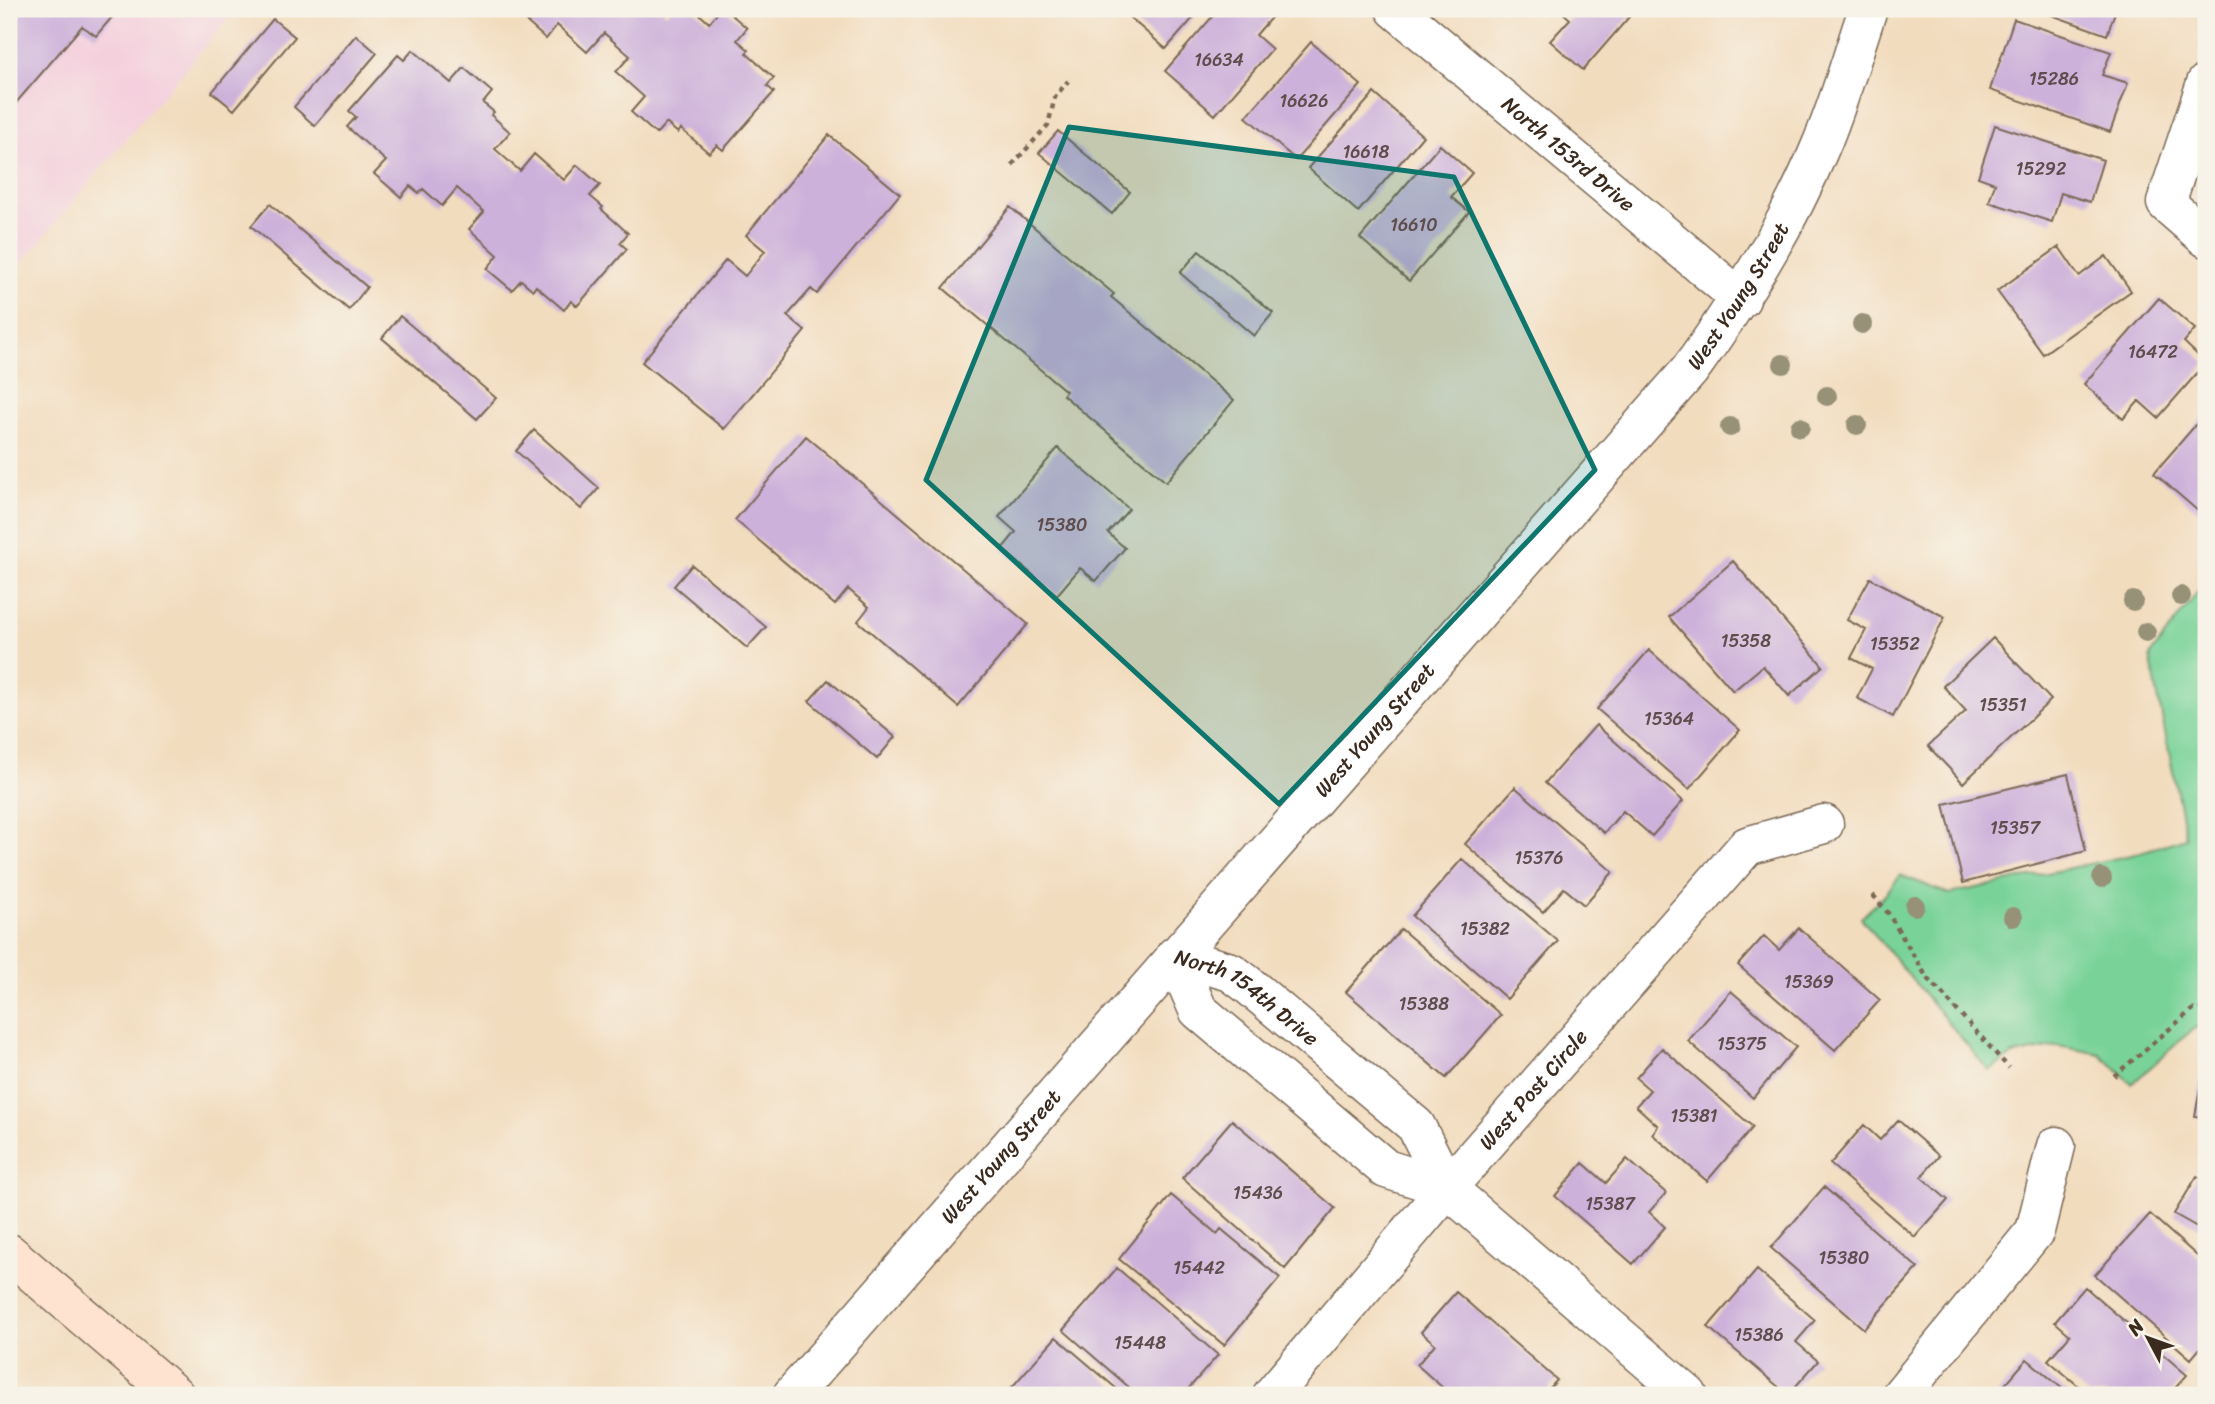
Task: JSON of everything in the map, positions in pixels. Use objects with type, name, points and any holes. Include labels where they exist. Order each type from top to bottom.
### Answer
[{"type":"main road","points":[[9,1253],[175,1395]]},
{"type":"street","name":"North 153rd Drive","points":[[1395,9],[1741,299]]},
{"type":"street","name":"West Young Street","points":[[792,1395],[1690,370],[1741,299],[1788,216],[1819,150],[1868,9]]},
{"type":"street","points":[[2206,83],[2166,202],[2206,238]]},
{"type":"street","name":"West Post Circle","points":[[1272,1395],[1447,1188],[1746,846],[1824,824]]},
{"type":"street","name":"North 154th Drive","points":[[1175,956],[1198,1010],[1386,1169],[1447,1188]]},
{"type":"street","name":"North 154th Drive","points":[[1175,956],[1231,972],[1416,1126],[1447,1188],[1688,1395]]},
{"type":"street","points":[[1901,1395],[2035,1231],[2056,1146]]},
{"type":"path","points":[[1012,165],[1048,125],[1055,97],[1068,82]]},
{"type":"path","points":[[1872,895],[1888,913],[1926,976],[2009,1068]]},
{"type":"path","points":[[2114,1076],[2192,1010],[2206,1008]]},
{"type":"highlighted area","points":[[1069,127],[1454,177],[1595,470],[1279,804],[926,480]]},
{"type":"shaded area","points":[[9,9],[236,9],[9,278]]},
{"type":"green space","points":[[2206,581],[2206,1023],[2193,1029],[2132,1084],[2100,1054],[2058,1046],[2013,1055],[1989,1071],[1861,918],[1884,896],[1900,875],[1949,894],[2131,855],[2186,838],[2150,656]]},
{"type":"building","points":[[9,9],[119,9],[96,36],[82,26],[9,111]]},
{"type":"building","points":[[526,9],[661,9],[666,14],[671,9],[694,9],[709,23],[721,9],[725,9],[747,28],[737,40],[749,50],[746,53],[774,78],[767,86],[774,92],[723,150],[717,145],[709,153],[681,129],[678,133],[666,123],[656,134],[631,112],[644,97],[616,72],[630,56],[604,33],[587,52],[557,25],[546,39],[520,16]]},
{"type":"building","points":[[1120,9],[1201,9],[1166,49]]},
{"type":"building","points":[[1219,9],[1273,9],[1276,12],[1256,35],[1272,49],[1215,115],[1165,71]]},
{"type":"building","points":[[1559,9],[1636,9],[1583,70],[1550,41],[1570,19]]},
{"type":"building","points":[[2035,9],[2116,9],[2107,35]]},
{"type":"building","points":[[273,19],[295,37],[234,110],[212,92]]},
{"type":"building","points":[[2014,19],[2111,52],[2102,75],[2128,83],[2110,132],[1990,90]]},
{"type":"building","points":[[356,35],[377,53],[315,126],[294,107]]},
{"type":"building","points":[[1311,42],[1361,85],[1296,160],[1246,117]]},
{"type":"building","points":[[413,50],[451,83],[464,68],[492,92],[483,103],[494,112],[491,115],[510,132],[495,149],[520,171],[534,154],[564,180],[577,165],[600,185],[590,196],[628,233],[620,243],[627,249],[577,306],[571,301],[564,310],[536,286],[533,290],[521,280],[512,290],[487,269],[498,255],[469,229],[484,212],[457,188],[442,206],[423,189],[419,193],[410,186],[401,197],[374,174],[386,161],[347,127],[356,117],[349,111],[398,55],[404,60]]},
{"type":"building","points":[[1374,93],[1423,136],[1358,212],[1308,168]]},
{"type":"building","points":[[1995,125],[2103,160],[2090,202],[2061,193],[2052,222],[1989,202],[1995,183],[1978,177]]},
{"type":"building","points":[[1058,131],[1130,192],[1112,214],[1039,153]]},
{"type":"building","points":[[829,135],[900,194],[817,294],[811,289],[787,316],[805,331],[724,429],[642,362],[726,260],[745,276],[765,251],[746,235]]},
{"type":"building","points":[[1440,145],[1472,173],[1451,197],[1469,212],[1409,281],[1360,238]]},
{"type":"building","points":[[270,204],[367,287],[349,310],[251,226]]},
{"type":"building","points":[[1010,207],[1114,294],[1111,297],[1234,400],[1166,482],[1063,395],[1066,391],[943,288]]},
{"type":"building","points":[[2059,247],[2079,276],[2106,256],[2131,291],[2043,354],[1997,291]]},
{"type":"building","points":[[1199,251],[1273,313],[1254,336],[1180,273]]},
{"type":"building","points":[[2159,298],[2195,329],[2184,342],[2206,363],[2158,418],[2139,401],[2123,419],[2084,384]]},
{"type":"building","points":[[400,316],[496,398],[477,419],[382,338]]},
{"type":"building","points":[[2206,413],[2206,518],[2154,473]]},
{"type":"building","points":[[534,430],[599,488],[581,509],[516,451]]},
{"type":"building","points":[[806,436],[1028,624],[958,707],[858,621],[869,607],[848,589],[835,605],[735,520]]},
{"type":"building","points":[[1058,448],[1129,509],[1108,533],[1125,548],[1096,581],[1080,568],[1057,595],[1002,549],[1016,532],[999,517]]},
{"type":"building","points":[[1733,561],[1823,666],[1789,696],[1763,666],[1733,691],[1669,617]]},
{"type":"building","points":[[692,565],[766,627],[747,648],[674,586]]},
{"type":"building","points":[[1870,578],[1945,617],[1893,717],[1857,698],[1872,669],[1851,658],[1866,630],[1847,620]]},
{"type":"building","points":[[1993,638],[2051,700],[1963,783],[1928,746],[1966,711],[1943,686]]},
{"type":"building","points":[[1649,650],[1740,730],[1689,789],[1597,709]]},
{"type":"building","points":[[828,680],[895,737],[877,759],[809,701]]},
{"type":"building","points":[[1596,725],[1683,801],[1652,836],[1623,811],[1604,833],[1545,783]]},
{"type":"building","points":[[2068,774],[2086,851],[1963,883],[1944,804]]},
{"type":"building","points":[[1515,787],[1613,872],[1584,905],[1564,888],[1543,912],[1465,844]]},
{"type":"building","points":[[1462,859],[1558,941],[1507,999],[1412,916]]},
{"type":"building","points":[[1799,928],[1880,1000],[1835,1050],[1738,965],[1764,936],[1779,950]]},
{"type":"building","points":[[1401,929],[1501,1015],[1446,1078],[1346,992]]},
{"type":"building","points":[[1731,991],[1796,1047],[1753,1098],[1688,1041]]},
{"type":"building","points":[[1662,1048],[1753,1127],[1707,1181],[1652,1134],[1658,1126],[1636,1106],[1650,1090],[1636,1078]]},
{"type":"building","points":[[2206,1061],[2206,1118],[2195,1116]]},
{"type":"building","points":[[1232,1120],[1335,1208],[1285,1269],[1182,1178]]},
{"type":"building","points":[[1898,1120],[1939,1156],[1921,1177],[1948,1200],[1915,1237],[1830,1164],[1864,1125],[1880,1140]]},
{"type":"building","points":[[1627,1159],[1666,1193],[1649,1212],[1665,1227],[1633,1264],[1555,1196],[1583,1163],[1606,1183]]},
{"type":"building","points":[[2197,1176],[2206,1181],[2206,1232],[2174,1214]]},
{"type":"building","points":[[1824,1187],[1918,1268],[1864,1329],[1771,1248]]},
{"type":"building","points":[[1171,1195],[1217,1234],[1221,1229],[1280,1278],[1224,1345],[1119,1259]]},
{"type":"building","points":[[2150,1214],[2206,1264],[2206,1341],[2191,1359],[2095,1275]]},
{"type":"building","points":[[1117,1268],[1218,1355],[1183,1395],[1138,1395],[1063,1330]]},
{"type":"building","points":[[1757,1270],[1815,1320],[1796,1342],[1818,1361],[1788,1395],[1708,1327]]},
{"type":"building","points":[[2085,1287],[2187,1375],[2169,1395],[2089,1395],[2048,1360],[2070,1335],[2055,1322]]},
{"type":"building","points":[[1456,1292],[1557,1380],[1544,1395],[1451,1395],[1417,1365],[1435,1344],[1421,1332]]},
{"type":"building","points":[[1056,1337],[1124,1395],[1005,1395]]},
{"type":"building","points":[[2027,1359],[2070,1395],[1996,1395]]}]
